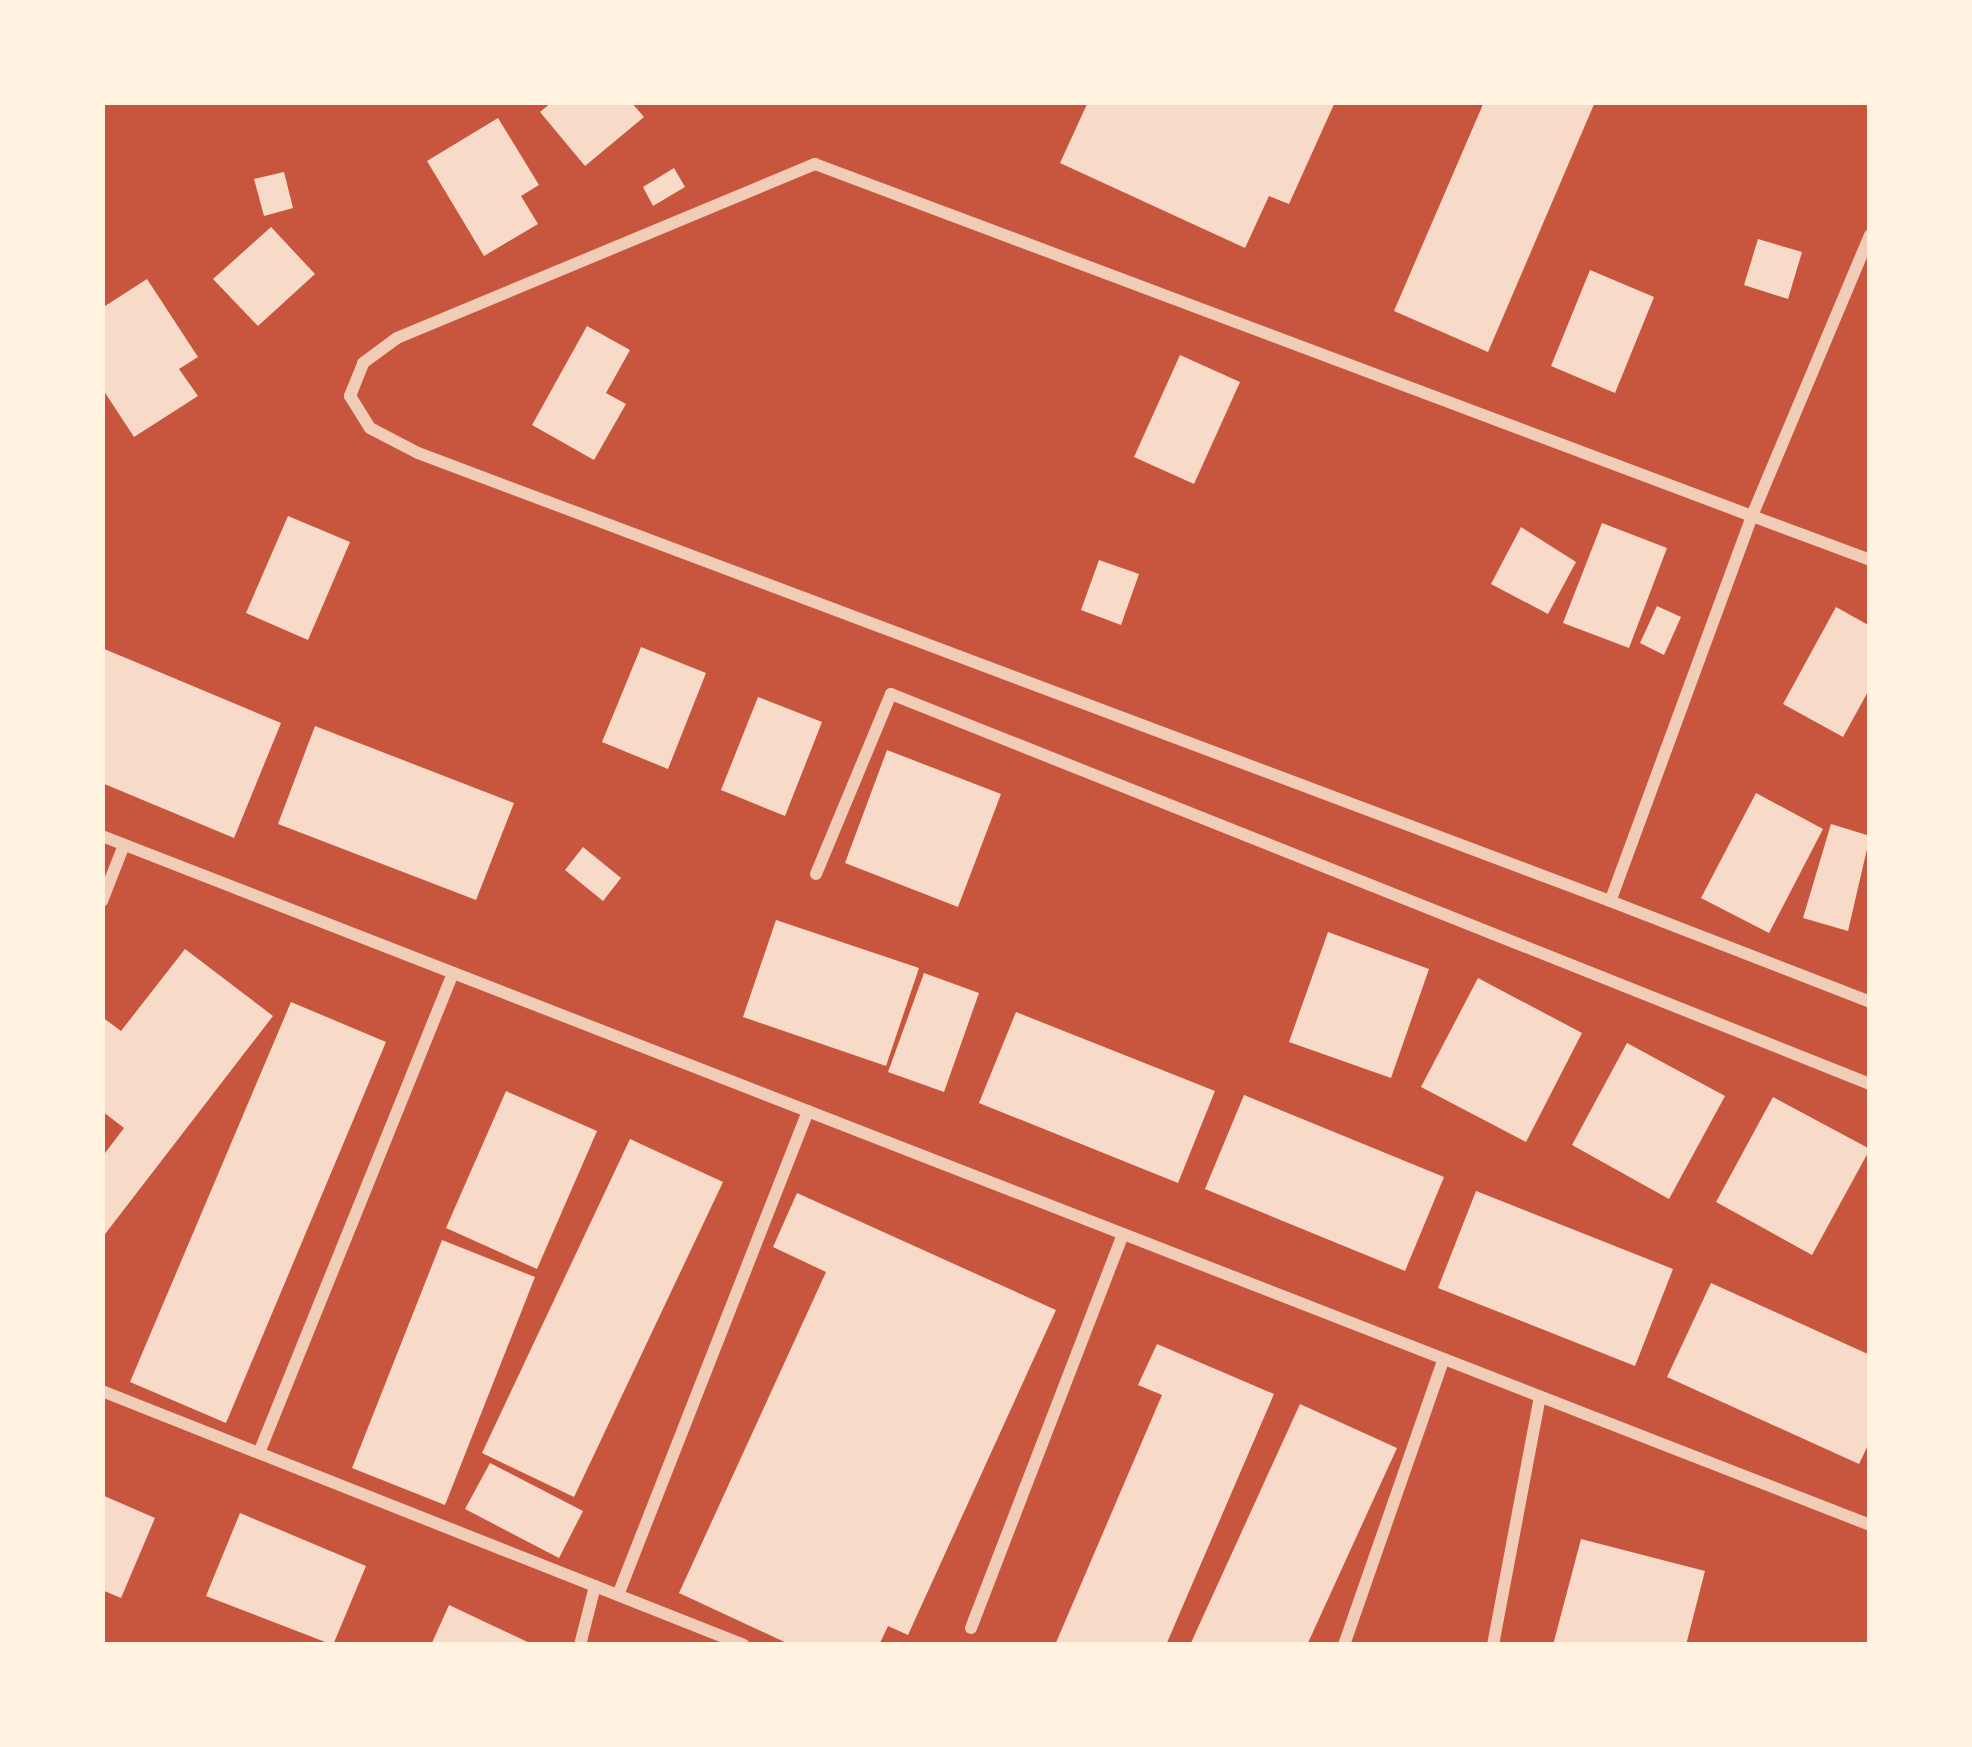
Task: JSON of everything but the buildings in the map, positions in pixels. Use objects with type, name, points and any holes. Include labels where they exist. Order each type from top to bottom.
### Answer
[{"type":"street","points":[[1870,560],[815,164],[397,338],[363,363],[350,396],[370,428],[418,453],[1870,1001]]},
{"type":"street","points":[[1610,901],[1752,516],[1870,235]]},
{"type":"street","points":[[816,874],[892,694],[1870,1084]]},
{"type":"street","points":[[102,836],[1870,1525]]},
{"type":"street","points":[[102,901],[124,845]]},
{"type":"street","points":[[259,1454],[453,973]]},
{"type":"street","points":[[618,1595],[808,1112]]},
{"type":"street","points":[[971,1628],[1123,1234]]},
{"type":"street","points":[[1344,1645],[1443,1361]]},
{"type":"street","points":[[102,1391],[744,1645]]},
{"type":"street","points":[[1493,1645],[1540,1397]]},
{"type":"street","points":[[580,1645],[595,1586]]}]
